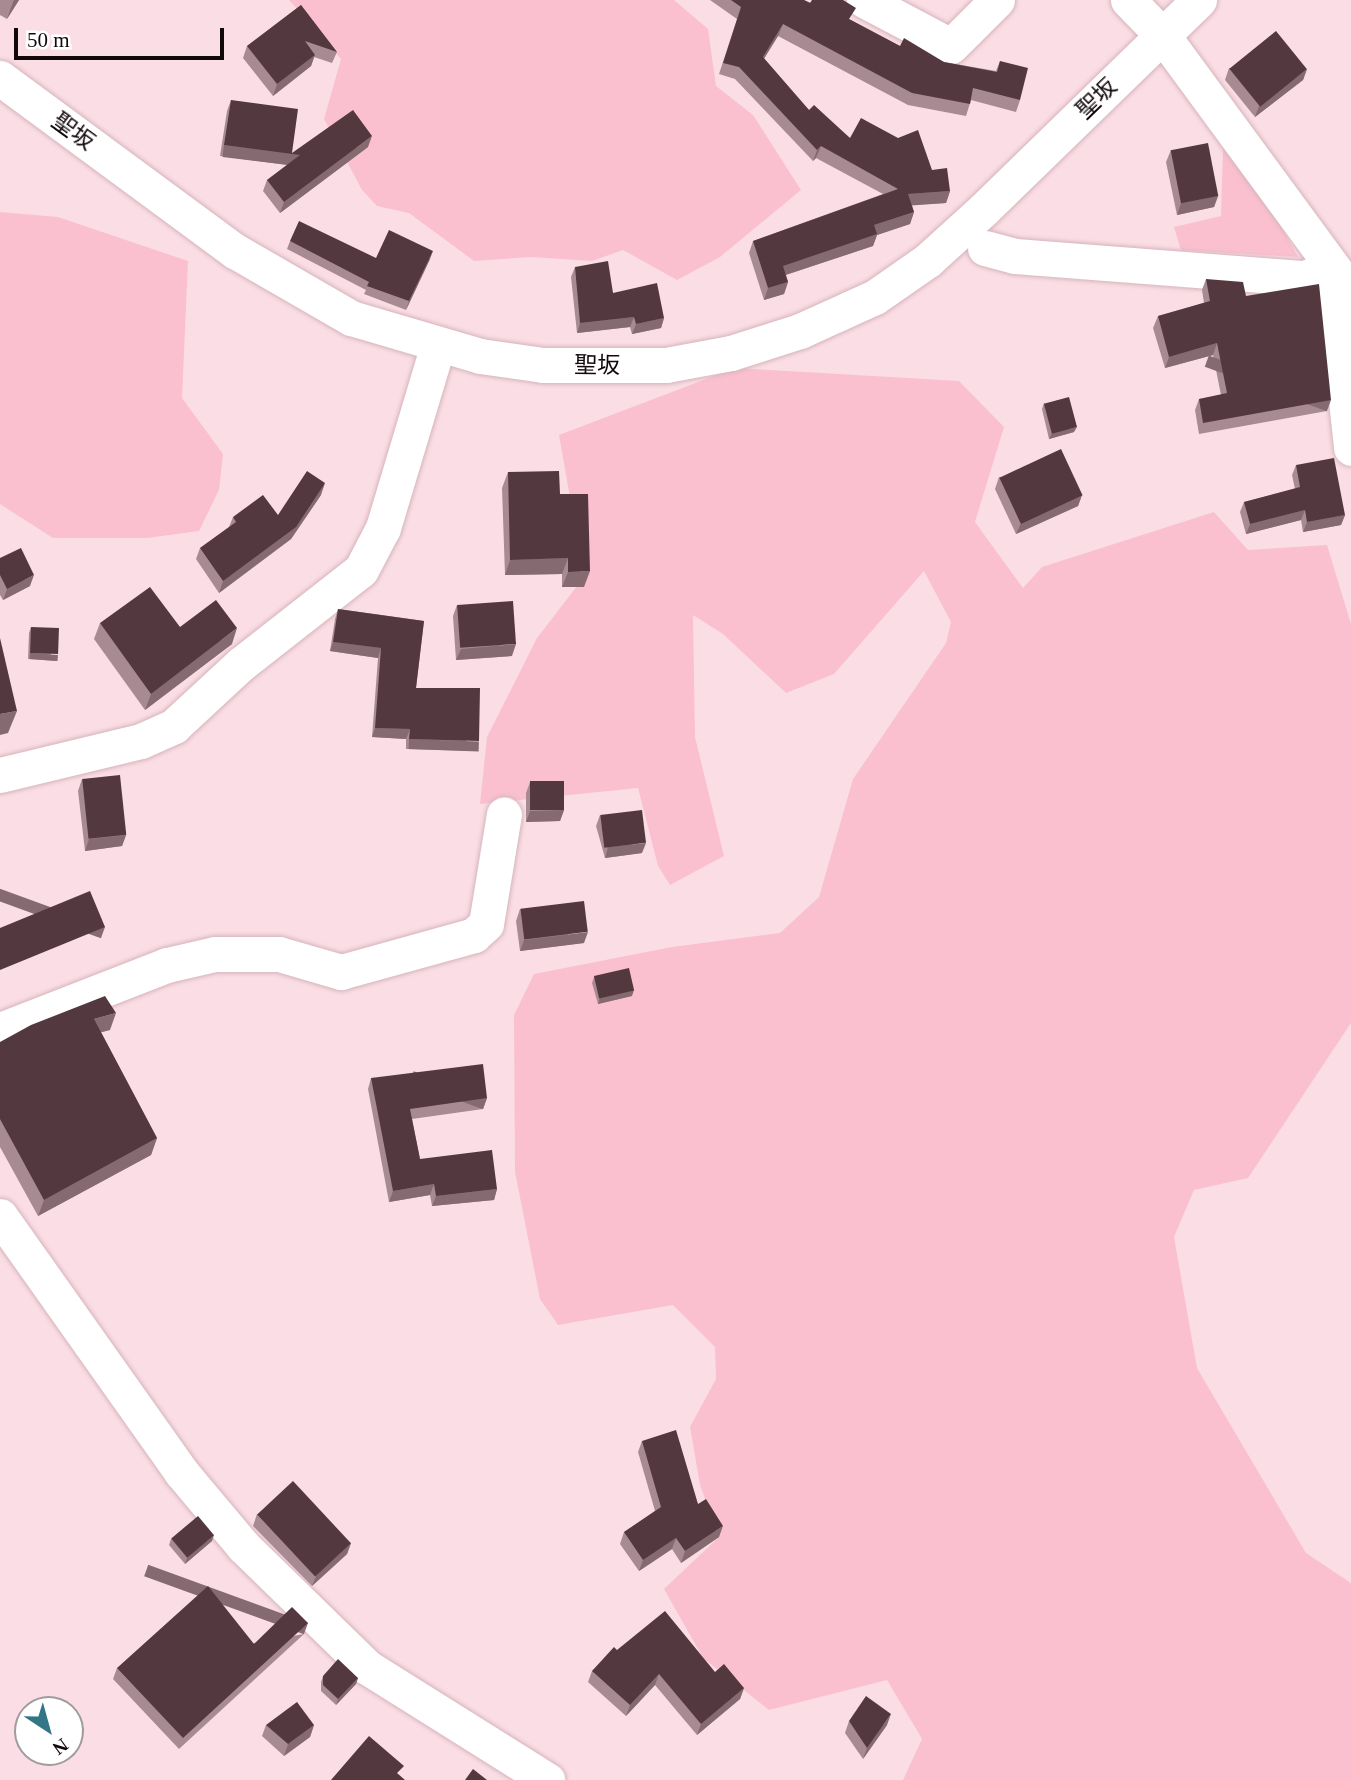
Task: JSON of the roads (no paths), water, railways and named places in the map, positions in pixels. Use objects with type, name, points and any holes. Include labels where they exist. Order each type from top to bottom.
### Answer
[{"type":"street","points":[[864,0],[951,46],[997,0]]},
{"type":"street","points":[[1128,0],[1163,36],[1341,279],[1351,449]]},
{"type":"street","name":"聖坂","points":[[0,78],[289,286],[351,318],[438,345],[543,365],[610,368],[666,365],[731,353],[800,331],[875,297],[928,260],[1199,0]]},
{"type":"street","points":[[1000,252],[1341,279]]},
{"type":"street","points":[[0,775],[141,741],[174,726],[259,649],[327,601],[360,570],[383,528],[438,345]]},
{"type":"street","points":[[0,1030],[167,965],[215,954],[279,954],[341,972],[474,935],[486,924],[504,814]]},
{"type":"street","points":[[0,1216],[181,1472],[243,1546],[367,1667],[547,1780]]}]
